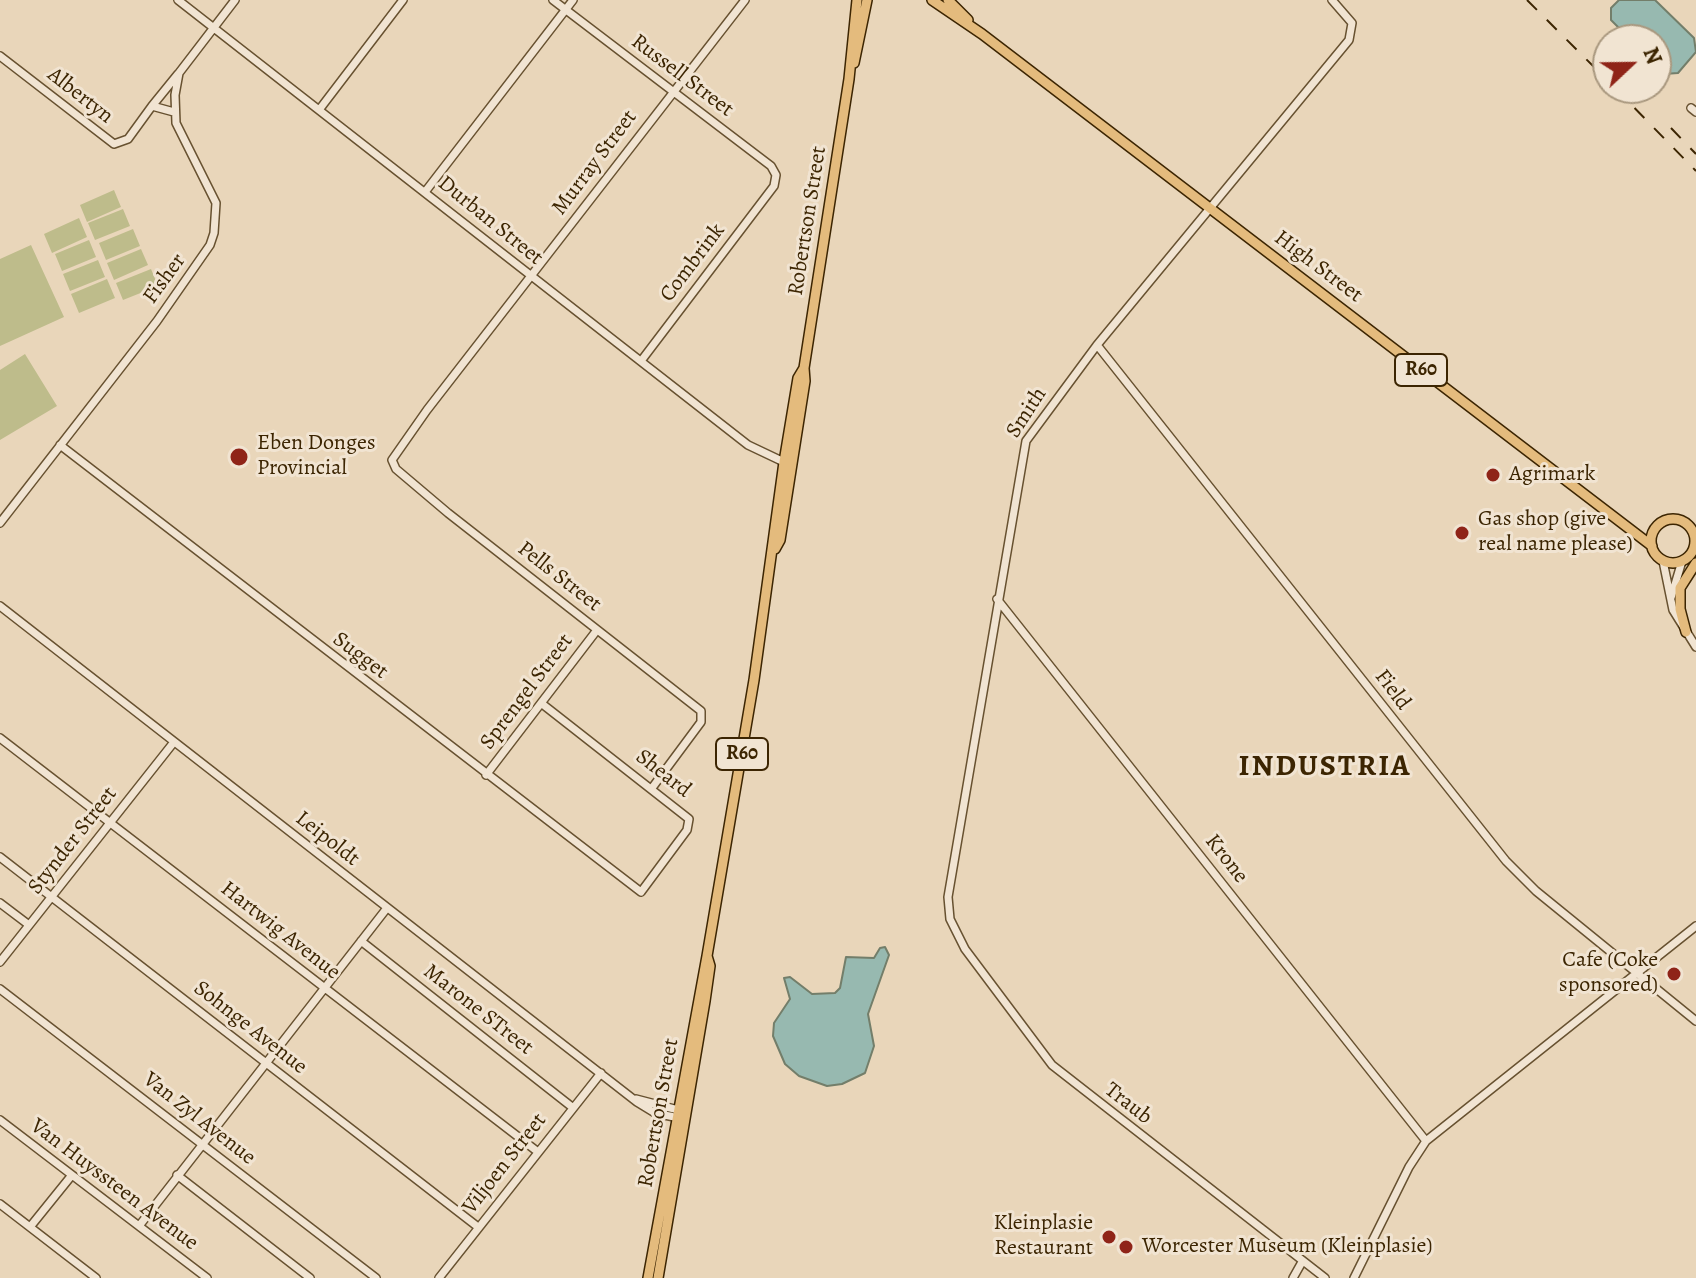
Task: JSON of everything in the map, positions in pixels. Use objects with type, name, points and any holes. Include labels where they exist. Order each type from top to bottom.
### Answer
[{"type":"main road","name":"High Street","points":[[932,0],[982,34],[1547,468],[1634,528],[1663,561]]},
{"type":"main road","name":"High Street","points":[[948,0],[982,34]]},
{"type":"main road","name":"Robertson Street","points":[[658,1278],[774,551],[772,538],[787,464],[798,378],[804,368],[849,79],[865,1]]},
{"type":"main road","points":[[1652,546],[1657,528],[1665,521],[1680,520],[1695,533],[1694,551],[1682,561],[1663,561]]},
{"type":"main road","points":[[1634,528],[1657,528]]},
{"type":"main road","points":[[1686,632],[1680,609],[1680,588],[1696,563]]},
{"type":"main road","name":"Robertson Street","points":[[648,1278],[683,1115]]},
{"type":"street","name":"Durban Street","points":[[178,0],[748,445],[787,464]]},
{"type":"street","name":"Fisher","points":[[0,523],[181,288],[214,233],[216,203],[182,139],[174,112],[179,73],[235,0]]},
{"type":"street","points":[[319,110],[403,0]]},
{"type":"street","name":"Russell Street","points":[[553,0],[771,166],[776,175],[774,186]]},
{"type":"street","points":[[425,192],[573,0]]},
{"type":"street","name":"Murray Street","points":[[393,465],[396,451],[745,0]]},
{"type":"street","name":"Smith","points":[[950,919],[948,897],[1026,441],[1097,345],[1349,40],[1352,23],[1332,0]]},
{"type":"street","name":"Albertyn","points":[[0,56],[114,144],[128,139],[152,106]]},
{"type":"street","points":[[174,112],[152,106],[179,73]]},
{"type":"street","name":"Combrink","points":[[641,361],[774,186]]},
{"type":"street","name":"Field","points":[[1097,345],[1506,861],[1536,891],[1696,1021]]},
{"type":"street","name":"Sugget","points":[[60,445],[639,892]]},
{"type":"street","name":"Pells Street","points":[[393,465],[700,709],[703,716],[652,788]]},
{"type":"street","points":[[1663,561],[1670,600],[1696,647]]},
{"type":"street","points":[[1670,600],[1682,561]]},
{"type":"street","name":"Krone","points":[[997,599],[1426,1141]]},
{"type":"street","name":"Leipoldt","points":[[0,606],[634,1098],[683,1115]]},
{"type":"street","name":"Sprengel Street","points":[[486,775],[597,630]]},
{"type":"street","name":"Sheard","points":[[541,703],[685,813],[690,824],[639,892]]},
{"type":"street","name":"Hartwig Avenue","points":[[0,738],[538,1152]]},
{"type":"street","name":"Stynder Street","points":[[0,962],[174,742]]},
{"type":"street","name":"Sohnge Avenue","points":[[0,857],[478,1227]]},
{"type":"street","points":[[0,903],[29,925]]},
{"type":"street","points":[[139,1226],[387,908]]},
{"type":"street","name":"Traub","points":[[950,919],[965,949],[1052,1065],[1325,1278]]},
{"type":"street","points":[[1354,1278],[1409,1167],[1426,1141],[1696,926]]},
{"type":"street","name":"Marone STreet","points":[[361,941],[572,1107]]},
{"type":"street","name":"Van Zyl Avenue","points":[[0,989],[376,1278]]},
{"type":"street","name":"Viljoen Street","points":[[439,1278],[601,1073]]},
{"type":"street","name":"Van Huyssteen Avenue","points":[[0,1120],[207,1278]]},
{"type":"street","points":[[30,1227],[72,1175]]},
{"type":"street","points":[[177,1175],[310,1278]]},
{"type":"street","points":[[0,1204],[96,1278]]},
{"type":"street","points":[[1293,1278],[1302,1262]]},
{"type":"shaded area","points":[[114,190],[121,207],[87,222],[80,205]]},
{"type":"shaded area","points":[[123,209],[130,226],[95,240],[88,223]]},
{"type":"shaded area","points":[[79,218],[87,237],[52,253],[44,234]]},
{"type":"shaded area","points":[[133,229],[140,246],[106,260],[99,243]]},
{"type":"shaded area","points":[[89,240],[96,257],[62,271],[55,254]]},
{"type":"shaded area","points":[[31,245],[64,317],[0,346],[0,259]]},
{"type":"shaded area","points":[[141,249],[148,265],[114,280],[107,263]]},
{"type":"shaded area","points":[[98,260],[105,277],[70,291],[63,274]]},
{"type":"shaded area","points":[[151,269],[158,286],[123,300],[116,283]]},
{"type":"shaded area","points":[[107,279],[115,298],[79,313],[71,294]]},
{"type":"shaded area","points":[[25,354],[57,406],[0,440],[0,370]]},
{"type":"water","points":[[1619,0],[1655,0],[1694,38],[1696,52],[1678,73],[1672,73],[1672,24],[1615,24],[1611,20],[1611,8]]},
{"type":"water","points":[[885,947],[889,955],[868,1014],[874,1046],[865,1073],[842,1084],[827,1086],[799,1076],[785,1064],[773,1036],[774,1023],[790,999],[784,978],[790,977],[812,994],[835,993],[840,988],[846,957],[874,958],[880,948]]},
{"type":"railway","points":[[1527,0],[1592,65]]},
{"type":"railway","points":[[1631,104],[1696,171]]},
{"type":"railway","points":[[1671,128],[1696,154]]},
{"type":"place","name":"Eben Donges Provincial","points":[[239,457]]},
{"type":"place","name":"Agrimark","points":[[1493,475]]},
{"type":"place","name":"Gas shop (give real name please)","points":[[1462,533]]},
{"type":"place","name":"Cafe (Coke sponsored)","points":[[1674,974]]},
{"type":"place","name":"Kleinplasie Restaurant","points":[[1109,1237]]},
{"type":"place","name":"Worcester Museum (Kleinplasie)","points":[[1126,1247]]},
{"type":"district","name":"INDUSTRIA","points":[[1325,768]]}]
